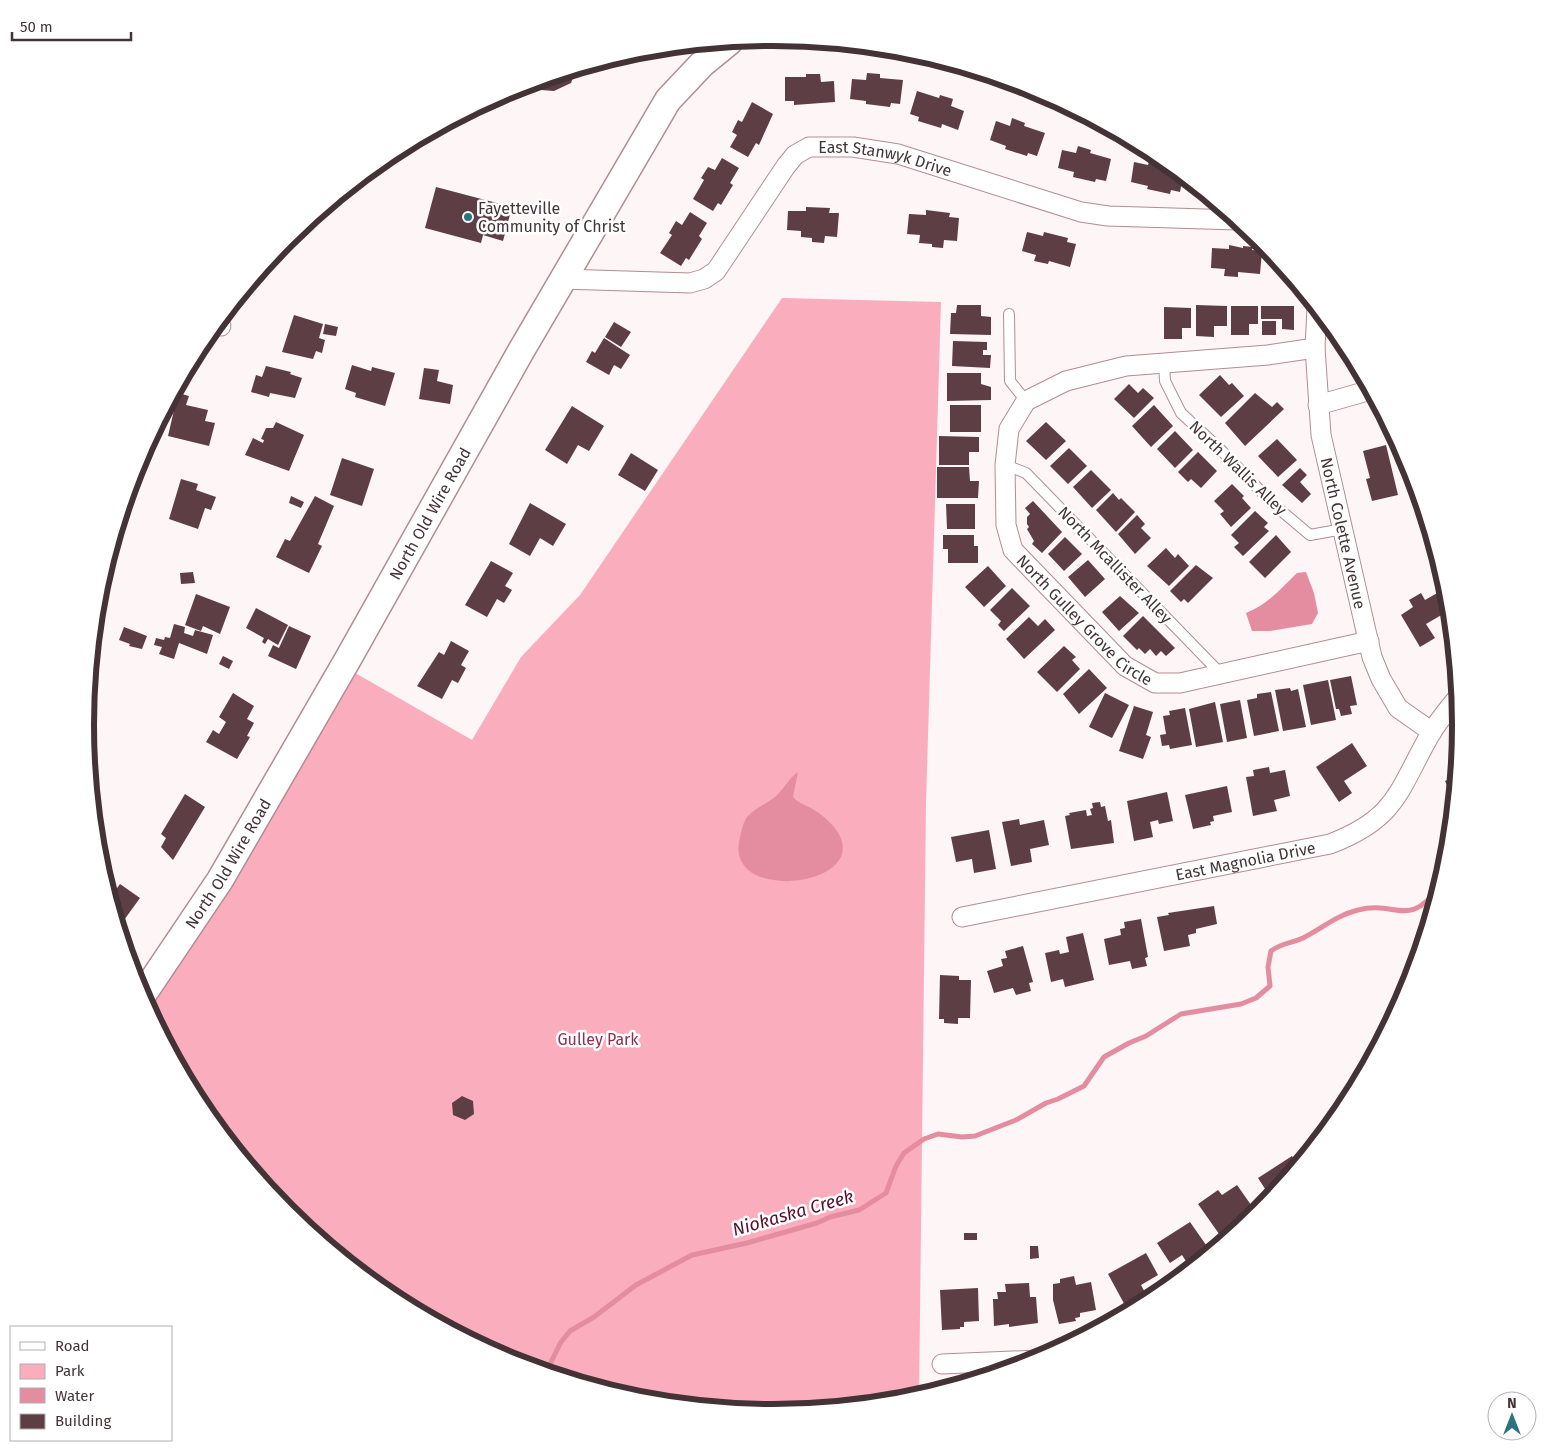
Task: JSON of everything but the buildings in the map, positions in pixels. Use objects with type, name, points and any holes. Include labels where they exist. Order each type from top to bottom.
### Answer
[{"type":"street","name":"North Old Wire Road","points":[[147,988],[220,880],[562,279],[668,100],[684,81],[718,49]]},
{"type":"street","name":"East Stanwyk Drive","points":[[562,279],[690,283],[704,279],[716,271],[795,154],[808,147],[854,147],[898,154],[1081,212],[1108,216],[1226,220]]},
{"type":"street","name":"North Colette Avenue","points":[[1316,318],[1315,348],[1321,435],[1369,642],[1381,679],[1398,708],[1432,732]]},
{"type":"street","points":[[1026,401],[1066,381],[1126,366],[1268,355],[1315,348]]},
{"type":"street","points":[[1318,405],[1365,392]]},
{"type":"street","name":"North Gulley Grove Circle","points":[[1026,401],[1009,429],[1005,464],[1006,525],[1014,550],[1125,666],[1155,683],[1180,683],[1369,642]]},
{"type":"street","name":"East Magnolia Drive","points":[[962,918],[1330,844],[1349,836],[1378,819],[1390,806],[1401,791],[1432,732],[1452,704]]},
{"type":"street","points":[[942,1364],[1000,1366]]},
{"type":"lane","points":[[1009,314],[1010,381],[1026,401]]},
{"type":"lane","name":"North Wallis Alley","points":[[1164,363],[1165,381],[1181,413],[1221,450],[1272,503],[1310,536],[1343,529]]},
{"type":"lane","name":"North Mcallister Alley","points":[[1005,464],[1026,473],[1221,674]]},
{"type":"green space","name":"Gulley Park","points":[[782,298],[941,302],[926,803],[919,1389],[862,1399],[774,1405],[685,1399],[641,1392],[598,1382],[555,1369],[473,1335],[434,1314],[396,1290],[360,1264],[293,1206],[235,1139],[209,1103],[185,1065],[164,1026],[147,988],[343,666],[472,740],[521,657],[580,595]]},
{"type":"water","points":[[1306,572],[1314,593],[1318,613],[1312,624],[1270,631],[1252,631],[1246,613],[1268,600],[1297,573]]},
{"type":"water","points":[[798,772],[793,797],[798,802],[819,813],[837,831],[842,842],[841,858],[830,870],[812,878],[791,881],[770,880],[753,873],[741,861],[739,842],[742,829],[747,817],[775,797]]},
{"type":"waterway","name":"Niokaska Creek","points":[[549,1367],[561,1342],[570,1331],[594,1317],[636,1285],[692,1255],[747,1243],[859,1210],[886,1193],[896,1166],[904,1153],[924,1139],[938,1134],[962,1137],[975,1136],[1016,1120],[1046,1103],[1084,1086],[1104,1057],[1146,1036],[1181,1014],[1241,1004],[1256,998],[1270,986],[1268,967],[1271,951],[1275,948],[1303,938],[1350,912],[1371,908],[1410,910],[1419,907],[1431,897]]},
{"type":"place","name":"Fayetteville Community of Christ","points":[[468,217]]}]
